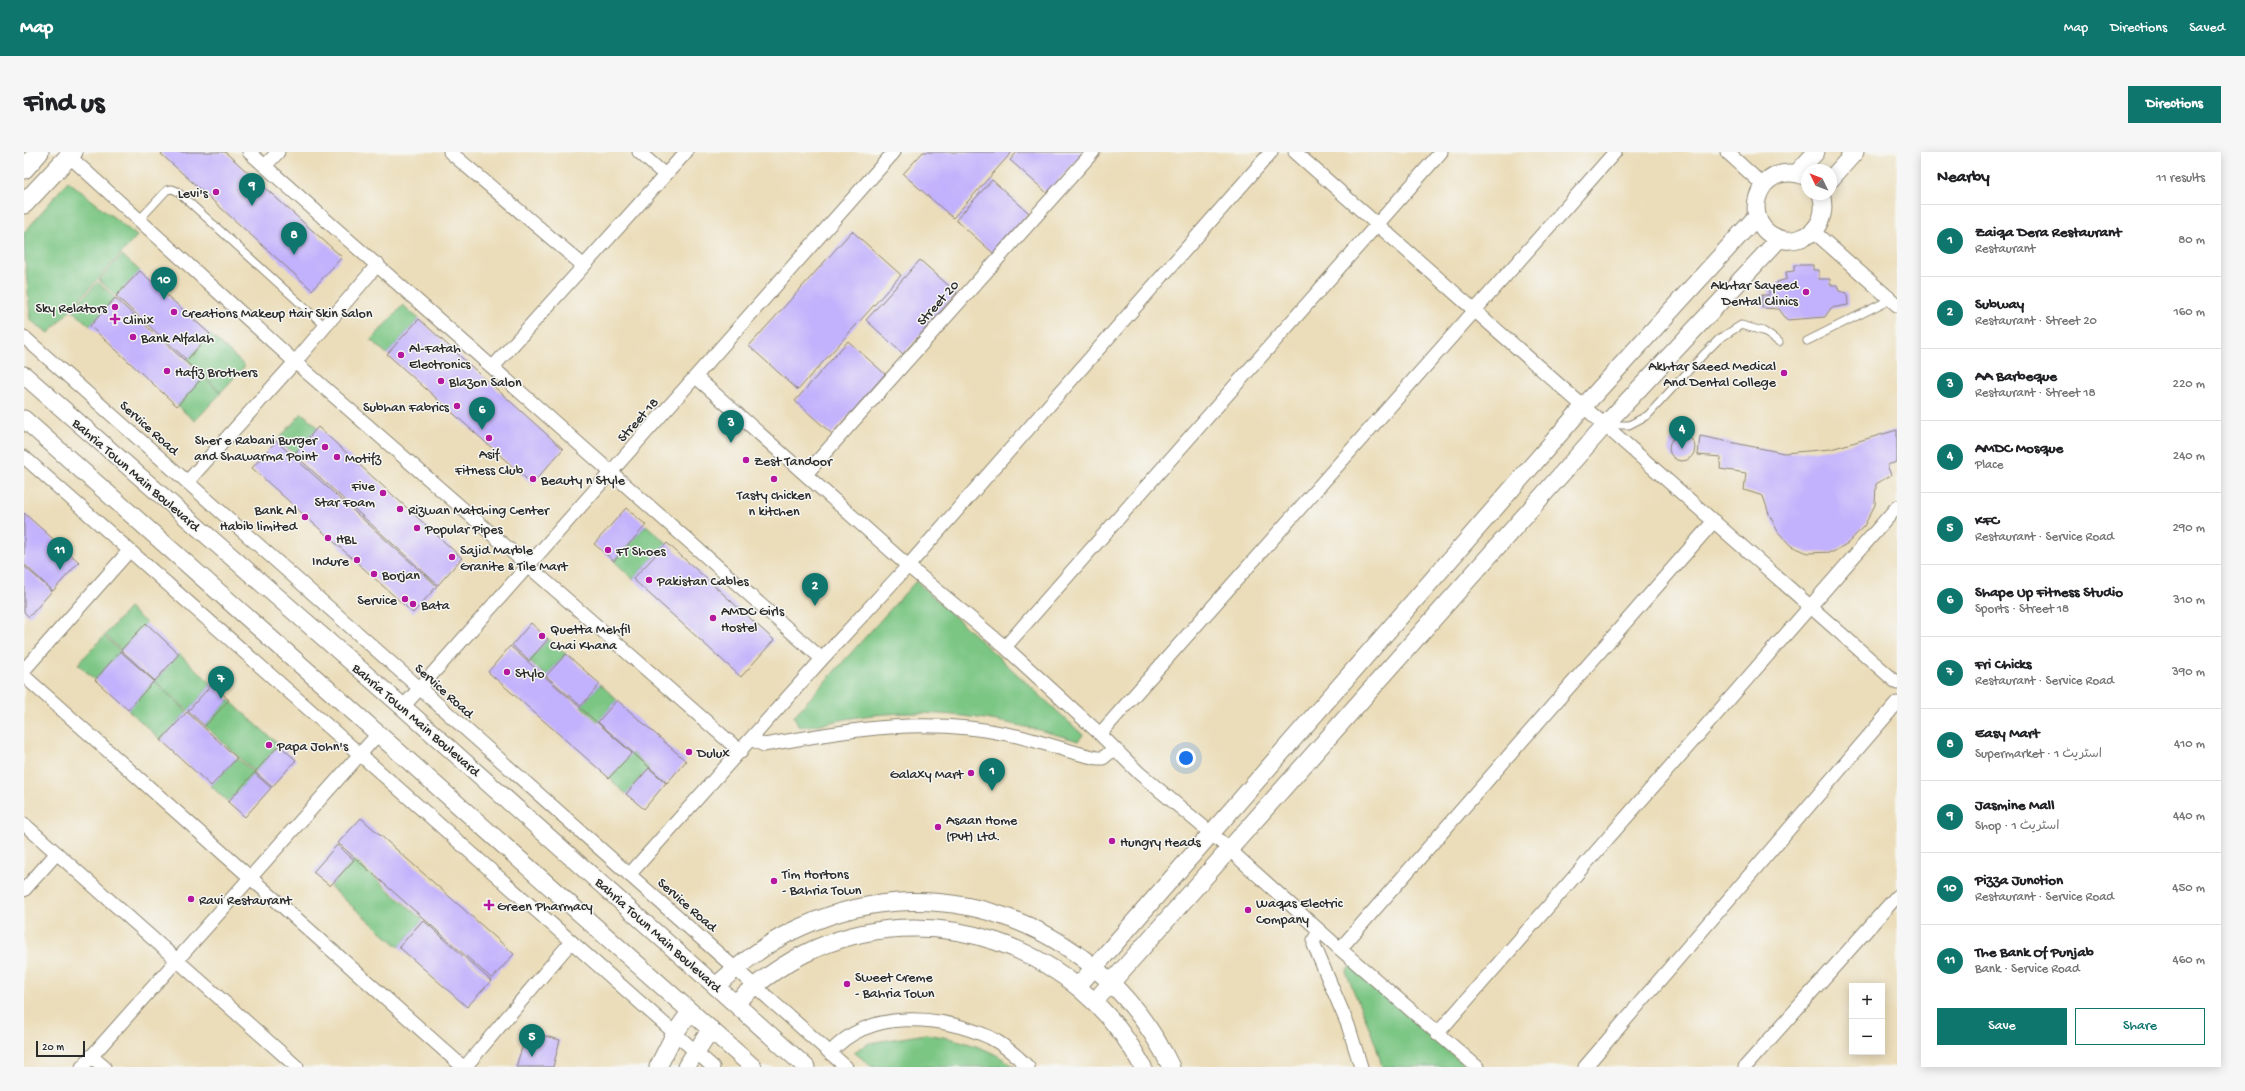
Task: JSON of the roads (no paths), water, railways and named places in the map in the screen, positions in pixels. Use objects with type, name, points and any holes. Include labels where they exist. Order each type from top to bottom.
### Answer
[{"type":"main road","points":[[24,168],[39,152]]},
{"type":"main road","points":[[24,204],[71,154]]},
{"type":"street","points":[[249,152],[378,264],[822,659]]},
{"type":"street","points":[[265,166],[278,152]]},
{"type":"street","points":[[450,152],[584,266]]},
{"type":"street","points":[[639,152],[665,175]]},
{"type":"street","points":[[494,367],[686,152]]},
{"type":"street","name":"Street 18","points":[[403,707],[894,152]]},
{"type":"street","name":"Street 20","points":[[806,474],[1093,152]]},
{"type":"street","points":[[629,875],[741,752],[822,659],[908,566],[1271,152]]},
{"type":"street","points":[[1295,152],[1897,683]]},
{"type":"street","points":[[1005,647],[1441,152]]},
{"type":"street","points":[[1100,734],[1615,152]]},
{"type":"street","points":[[1727,152],[1763,185]]},
{"type":"street","points":[[1809,164],[1816,152]]},
{"type":"street","points":[[1837,172],[1855,152]]},
{"type":"street","points":[[71,154],[295,362],[529,565],[741,752]]},
{"type":"street","points":[[1801,175],[1779,174],[1763,185],[1758,194],[1756,205],[1757,216],[1762,226],[1769,234],[1780,239],[1798,239],[1813,231],[1820,221],[1823,211],[1822,200]]},
{"type":"street","points":[[1078,986],[1584,406],[1757,216]]},
{"type":"street","points":[[1813,231],[1894,302]]},
{"type":"street","points":[[1095,1001],[1605,424],[1780,239]]},
{"type":"street","points":[[188,481],[295,362],[378,264]]},
{"type":"street","name":"Service Road","points":[[24,336],[419,689],[736,968],[846,1067]]},
{"type":"street","name":"Bahria Town Main Boulevard","points":[[24,375],[403,707],[717,985],[806,1067]]},
{"type":"street","points":[[696,376],[908,566],[1005,647],[1100,734],[1139,773],[1212,834],[1319,931],[1477,1067]]},
{"type":"street","points":[[24,419],[753,1067]]},
{"type":"street","points":[[24,457],[713,1067]]},
{"type":"street","points":[[1437,1034],[1897,507]]},
{"type":"street","points":[[1340,949],[1714,521]]},
{"type":"street","points":[[24,670],[129,551]]},
{"type":"street","points":[[24,676],[464,1067],[571,942]]},
{"type":"street","points":[[1585,1067],[1897,703]]},
{"type":"street","points":[[751,739],[764,744],[845,730],[898,725],[923,725],[948,726],[1011,734],[1097,758],[1103,758],[1114,749]]},
{"type":"street","points":[[82,1067],[179,960],[378,734]]},
{"type":"street","points":[[24,824],[179,960],[297,1067]]},
{"type":"street","points":[[24,890],[57,853]]},
{"type":"street","points":[[1744,1067],[1897,896]]},
{"type":"street","points":[[717,985],[736,968],[767,945],[820,919],[857,908],[915,902],[954,905],[1011,918],[1063,944],[1094,966],[1112,982],[1140,1014],[1171,1067]]},
{"type":"street","points":[[735,1003],[755,985],[787,963],[828,944],[878,931],[916,928],[955,931],[993,940],[1034,957],[1078,986],[1095,1001],[1121,1032],[1143,1067]]},
{"type":"street","points":[[1319,931],[1314,940],[1314,945],[1348,1025],[1361,1067]]},
{"type":"street","points":[[658,1067],[675,1033],[690,1012]]},
{"type":"street","points":[[830,1053],[846,1037],[868,1028],[900,1020],[916,1020],[946,1023],[990,1038],[1028,1067]]},
{"type":"street","points":[[686,1067],[710,1029]]},
{"type":"street","points":[[92,1056],[104,1067]]},
{"type":"lane","points":[[140,219],[167,190],[172,189],[177,191],[325,326]]},
{"type":"lane","points":[[1807,341],[1894,302]]},
{"type":"lane","points":[[1605,424],[1629,425],[1648,415],[1702,355],[1719,340],[1741,325],[1763,331],[1779,342]]},
{"type":"place","name":"Levi's","points":[[216,192]]},
{"type":"place","name":"Jasmine Mall","points":[[252,206]]},
{"type":"place","name":"Easy Mart","points":[[294,255]]},
{"type":"place","name":"Akhtar Sayeed Dental Clinics","points":[[1806,292]]},
{"type":"place","name":"Pizza Junction","points":[[164,300]]},
{"type":"place","name":"Sky Relators","points":[[115,307]]},
{"type":"place","name":"Creations Makeup Hair Skin Salon","points":[[174,312]]},
{"type":"place","name":"Clinix","points":[[115,319]]},
{"type":"place","name":"Bank Alfalah","points":[[133,337]]},
{"type":"place","name":"Al-Fatah Electronics","points":[[401,355]]},
{"type":"place","name":"Hafiz Brothers","points":[[167,371]]},
{"type":"place","name":"Akhtar Saeed Medical And Dental College","points":[[1784,373]]},
{"type":"place","name":"Blazon Salon","points":[[441,381]]},
{"type":"place","name":"Subhan Fabrics","points":[[457,406]]},
{"type":"place","name":"Shape Up Fitness Studio","points":[[482,430]]},
{"type":"place","name":"Asif Fitness Club","points":[[489,438]]},
{"type":"place","name":"AA Barbeque","points":[[731,443]]},
{"type":"place","name":"Sher e Rabani Burger and Shawarma Point","points":[[325,447]]},
{"type":"place","name":"AMDC Mosque","points":[[1682,449]]},
{"type":"place","name":"Motifz","points":[[337,457]]},
{"type":"place","name":"Zest Tandoor","points":[[746,460]]},
{"type":"place","name":"Beauty n Style","points":[[533,479]]},
{"type":"place","name":"Tasty chicken n kitchen","points":[[774,479]]},
{"type":"place","name":"Five Star Foam","points":[[383,493]]},
{"type":"place","name":"Rizwan Matching Center","points":[[400,509]]},
{"type":"place","name":"Bank Al Habib limited","points":[[305,517]]},
{"type":"place","name":"Popular Pipes","points":[[417,528]]},
{"type":"place","name":"HBL","points":[[328,538]]},
{"type":"place","name":"FT Shoes","points":[[608,550]]},
{"type":"place","name":"Sajid Marble Granite & Tile Mart","points":[[452,557]]},
{"type":"place","name":"Indure","points":[[357,560]]},
{"type":"place","name":"The Bank Of Punjab","points":[[60,570]]},
{"type":"place","name":"Borjan","points":[[374,574]]},
{"type":"place","name":"Pakistan Cables","points":[[649,580]]},
{"type":"place","name":"Service","points":[[405,599]]},
{"type":"place","name":"Bata","points":[[413,604]]},
{"type":"place","name":"Subway","points":[[815,606]]},
{"type":"place","name":"AMDC Girls Hostel","points":[[713,618]]},
{"type":"place","name":"Quetta Mehfil Chai Khana","points":[[542,636]]},
{"type":"place","name":"Stylo","points":[[507,672]]},
{"type":"place","name":"Fri Chicks","points":[[221,699]]},
{"type":"place","name":"Papa John's","points":[[269,745]]},
{"type":"place","name":"Dulux","points":[[689,752]]},
{"type":"place","name":"Galaxy Mart","points":[[971,773]]},
{"type":"place","name":"Zaiqa Dera Restaurant","points":[[992,791]]},
{"type":"place","name":"Asaan Home (Pvt) Ltd.","points":[[938,827]]},
{"type":"place","name":"Hungry Heads","points":[[1112,841]]},
{"type":"place","name":"Tim Hortons - Bahria Town","points":[[774,881]]},
{"type":"place","name":"Ravi Restaurant","points":[[191,899]]},
{"type":"place","name":"Green Pharmacy","points":[[489,905]]},
{"type":"place","name":"Waqas Electric Company","points":[[1248,910]]},
{"type":"place","name":"Sweet Creme - Bahria Town","points":[[847,984]]},
{"type":"place","name":"KFC","points":[[532,1057]]}]
